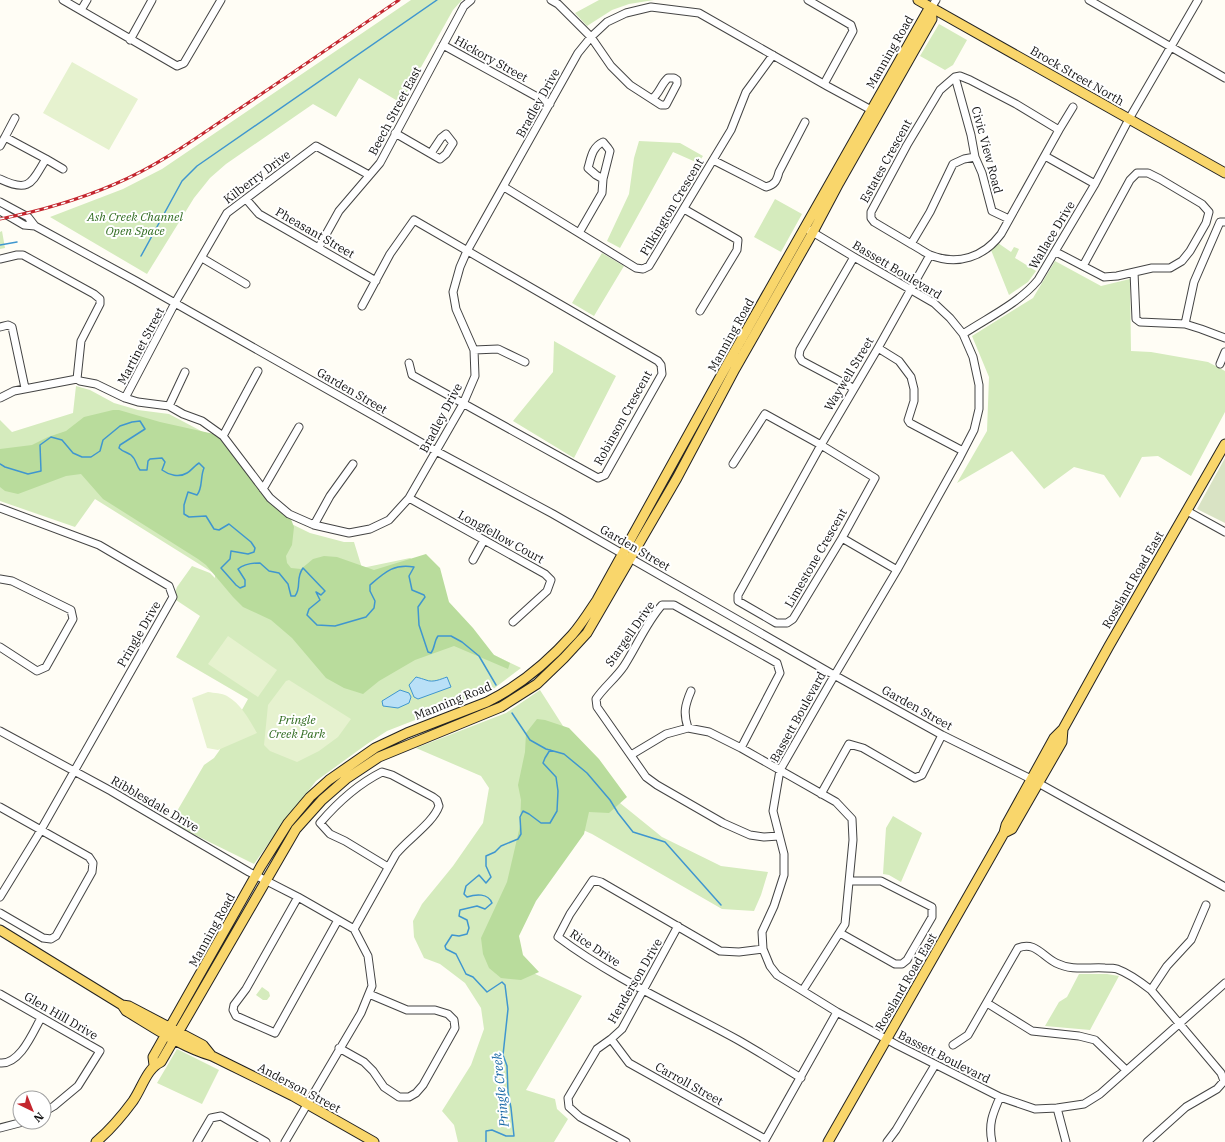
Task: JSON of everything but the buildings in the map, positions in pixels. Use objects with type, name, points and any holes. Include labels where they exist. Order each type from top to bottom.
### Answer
[{"type":"main road","name":"Brock Street North","points":[[918,0],[1225,173]]},
{"type":"main road","name":"Manning Road","points":[[96,1142],[112,1127],[133,1101],[154,1065],[161,1062],[296,830],[322,800],[346,779],[379,757],[501,707],[537,684],[587,633],[626,555],[809,230],[839,183],[875,112],[932,19],[931,8]]},
{"type":"main road","name":"Rossland Road East","points":[[828,1142],[1004,833],[1006,826],[1034,781],[1054,738],[1063,729],[1225,444]]},
{"type":"main road","name":"Manning Road","points":[[154,1065],[153,1057],[256,875],[288,823],[310,798],[329,780],[375,748],[406,733],[487,702],[539,669],[572,634],[597,600],[626,555]]},
{"type":"main road","name":"Anderson Street","points":[[0,930],[122,1005],[129,1006],[168,1031],[203,1045],[212,1056],[293,1096],[374,1142]]},
{"type":"street","points":[[63,0],[130,40],[178,66],[184,63],[221,0]]},
{"type":"street","points":[[81,10],[87,0]]},
{"type":"street","points":[[130,40],[152,0]]},
{"type":"street","name":"Beech Street East","points":[[319,247],[340,211],[380,163],[464,6],[471,0]]},
{"type":"street","points":[[551,0],[558,4],[591,37],[611,66],[630,85],[652,99]]},
{"type":"street","points":[[808,0],[851,25],[853,31],[824,84]]},
{"type":"street","points":[[931,8],[936,0]]},
{"type":"street","points":[[1089,0],[1225,78]]},
{"type":"street","name":"Wallace Drive","points":[[963,334],[1029,291],[1038,280],[1095,184],[1129,119],[1198,0]]},
{"type":"street","name":"Bradley Drive","points":[[0,398],[14,391],[26,388],[77,379],[96,384],[125,398],[138,402],[169,406],[183,414],[202,421],[223,436],[262,489],[289,514],[314,525],[349,534],[370,529],[389,520],[409,498],[463,404],[475,376],[474,350],[456,309],[453,292],[460,266],[578,53],[591,37],[607,22],[626,13],[651,7],[699,13],[875,112]]},
{"type":"street","name":"Hickory Street","points":[[443,45],[550,104]]},
{"type":"street","name":"Pilkington Crescent","points":[[504,187],[636,268],[643,269],[649,266],[684,209],[731,130],[746,92],[773,55]]},
{"type":"street","points":[[955,77],[960,76],[970,80],[1016,104],[1059,130]]},
{"type":"street","name":"Civic View Road","points":[[955,77],[971,135],[975,156],[982,172],[992,211],[1009,219]]},
{"type":"street","name":"Estates Crescent","points":[[955,77],[940,90],[906,145],[871,212],[871,218],[874,222],[930,255],[952,260],[964,259],[978,255],[997,239],[1073,107]]},
{"type":"street","points":[[0,146],[15,118]]},
{"type":"street","points":[[713,160],[766,187],[771,186],[777,180],[779,172],[805,122]]},
{"type":"street","points":[[395,133],[431,153]]},
{"type":"street","points":[[5,137],[63,169]]},
{"type":"street","points":[[579,233],[602,193],[603,179],[610,152],[603,142],[598,144],[593,151],[588,168],[603,179]]},
{"type":"street","name":"Kilberry Drive","points":[[175,303],[227,213],[316,146],[369,175]]},
{"type":"street","points":[[912,244],[930,212],[953,164],[958,160],[975,156]]},
{"type":"street","points":[[1045,156],[1095,184]]},
{"type":"street","points":[[0,179],[13,185],[29,184],[34,180],[46,159]]},
{"type":"street","points":[[1056,252],[1104,277],[1117,276],[1152,268],[1170,268],[1182,261],[1190,251],[1206,223],[1209,212],[1202,204],[1148,173],[1137,173],[1130,180],[1083,266]]},
{"type":"street","name":"Pheasant Street","points":[[246,199],[260,214],[376,281]]},
{"type":"street","name":"Garden Street","points":[[0,202],[28,217],[35,226]]},
{"type":"street","points":[[684,209],[738,240],[737,250],[700,311]]},
{"type":"street","name":"Garden Street","points":[[0,211],[24,225],[35,226],[136,281],[436,451],[626,555],[834,675],[942,735],[1034,781],[1225,887]]},
{"type":"street","points":[[362,306],[390,254],[414,220],[467,251]]},
{"type":"street","points":[[1185,324],[1194,282],[1220,222],[1225,222]]},
{"type":"street","name":"Bassett Boulevard","points":[[809,230],[854,258],[934,303],[950,318],[963,334],[973,356],[979,385],[979,409],[974,430],[963,451],[897,570],[834,675],[780,770],[773,811],[784,854],[784,875],[774,906],[762,932],[763,950],[770,966],[777,975],[837,1012],[935,1065],[1000,1097],[1035,1109],[1057,1108],[1084,1104],[1100,1094],[1225,983]]},
{"type":"street","name":"Robinson Crescent","points":[[463,404],[598,478],[605,475],[662,374],[658,361],[467,251]]},
{"type":"street","points":[[0,259],[23,255],[94,294],[100,299],[100,304],[81,341],[77,379]]},
{"type":"street","name":"Waywell Street","points":[[787,505],[930,255]]},
{"type":"street","points":[[202,258],[246,284]]},
{"type":"street","points":[[853,388],[802,361],[799,356],[800,350],[854,258]]},
{"type":"street","points":[[1134,272],[1136,319],[1140,322],[1185,324],[1201,328],[1225,338]]},
{"type":"street","name":"Martinet Street","points":[[125,398],[175,303]]},
{"type":"street","points":[[0,327],[8,325],[12,327],[26,388]]},
{"type":"street","points":[[878,348],[899,361],[911,377],[914,389],[914,401],[908,420],[910,423],[963,451]]},
{"type":"street","points":[[474,350],[498,349],[525,362]]},
{"type":"street","points":[[1220,364],[1225,352]]},
{"type":"street","points":[[409,363],[412,375],[463,404]]},
{"type":"street","points":[[223,436],[258,371]]},
{"type":"street","points":[[169,406],[185,372]]},
{"type":"street","points":[[733,464],[765,414],[821,445]]},
{"type":"street","points":[[262,489],[299,427]]},
{"type":"street","name":"Limestone Crescent","points":[[787,505],[738,595],[738,601],[776,623],[787,623],[793,619],[842,538],[875,478],[821,445]]},
{"type":"street","points":[[314,525],[330,496],[353,464]]},
{"type":"street","name":"Longfellow Court","points":[[409,498],[545,574],[551,580],[547,590],[513,622]]},
{"type":"street","name":"Pringle Drive","points":[[0,508],[99,545],[169,586],[173,597],[74,772],[0,897]]},
{"type":"street","points":[[1187,511],[1225,532]]},
{"type":"street","points":[[842,538],[897,570]]},
{"type":"street","points":[[473,560],[484,540]]},
{"type":"street","points":[[0,579],[12,581],[71,610],[73,619],[46,667],[37,671],[0,647]]},
{"type":"street","name":"Stargell Drive","points":[[741,748],[780,672],[777,663],[674,605],[662,605],[654,614],[623,667],[596,699],[597,707],[646,777],[657,785],[723,823],[750,835],[764,837],[779,836]]},
{"type":"street","points":[[688,728],[684,717],[686,703],[691,691]]},
{"type":"street","points":[[631,755],[666,734],[688,728],[709,732],[741,748],[836,802],[852,819],[853,840],[845,924],[803,990]]},
{"type":"street","name":"Ribblesdale Drive","points":[[0,731],[111,791],[256,875],[354,929]]},
{"type":"street","points":[[821,794],[850,744],[863,748],[915,778],[922,774],[942,735]]},
{"type":"street","points":[[285,1142],[360,1013],[372,986],[368,956],[354,929],[396,854],[436,814],[440,806],[437,800],[392,775],[382,772],[366,780],[331,810],[320,823],[330,834],[345,841],[388,867]]},
{"type":"street","points":[[0,807],[89,857],[93,863],[92,872],[56,936],[51,939],[43,938],[0,913]]},
{"type":"street","name":"Rice Drive","points":[[763,950],[738,952],[720,951],[601,882],[593,880],[558,937],[580,953],[644,991],[738,1040],[801,1078]]},
{"type":"street","points":[[840,933],[895,964],[902,964],[907,960],[932,917],[932,907],[881,881],[850,881]]},
{"type":"street","points":[[298,897],[246,989],[234,1005],[233,1010],[236,1016],[275,1033],[338,920]]},
{"type":"street","points":[[1151,990],[1167,966],[1191,940],[1206,905]]},
{"type":"street","name":"Henderson Drive","points":[[626,1142],[580,1117],[569,1107],[568,1098],[597,1049],[622,1029],[678,926]]},
{"type":"street","points":[[953,1045],[968,1035],[1018,948],[1024,946],[1033,947],[1056,963],[1074,969],[1096,967],[1117,968],[1151,990],[1221,1073],[1224,1081],[1217,1089],[1186,1107],[1147,1142]]},
{"type":"street","name":"Glen Hill Drive","points":[[0,994],[100,1050],[78,1086],[52,1107]]},
{"type":"street","points":[[339,1048],[364,1062],[373,1071],[384,1087],[399,1097],[409,1097],[416,1093],[423,1085],[455,1028],[454,1020],[448,1014],[435,1010],[408,1010],[369,994]]},
{"type":"street","points":[[987,1002],[1032,1031],[1079,1036],[1095,1040],[1126,1070]]},
{"type":"street","points":[[765,1141],[837,1012]]},
{"type":"street","points":[[0,1063],[2,1064],[13,1060],[20,1054],[42,1018]]},
{"type":"street","name":"Carroll Street","points":[[611,1039],[629,1063],[765,1141]]},
{"type":"street","points":[[887,1142],[896,1130],[935,1065]]},
{"type":"street","points":[[992,1142],[990,1134],[991,1119],[1000,1097]]},
{"type":"street","points":[[1057,1108],[1066,1142]]},
{"type":"street","points":[[196,1142],[211,1118],[221,1116],[266,1142]]},
{"type":"street","points":[[0,1128],[12,1125]]},
{"type":"green space","name":"Ash Creek Channel Open Space","points":[[411,0],[462,0],[453,10],[401,103],[359,78],[336,117],[313,104],[226,164],[210,178],[194,198],[147,274],[50,217],[123,189],[162,169]]},
{"type":"green space","points":[[599,0],[654,0],[629,4],[612,10],[587,26],[575,13]]},
{"type":"green space","points":[[939,24],[967,40],[953,65],[945,70],[920,56]]},
{"type":"green space","points":[[72,62],[138,99],[109,150],[43,113]]},
{"type":"green space","points":[[639,141],[680,143],[703,156],[698,163],[673,152],[620,248],[607,241],[629,194],[634,158]]},
{"type":"green space","points":[[775,199],[802,214],[781,252],[754,237]]},
{"type":"green space","points":[[2,231],[5,248],[0,249],[0,232]]},
{"type":"green space","points":[[998,243],[1011,252],[1014,247],[1019,249],[1015,258],[1036,271],[1028,282],[1009,295],[991,250]]},
{"type":"green space","points":[[602,253],[624,266],[594,316],[572,303]]},
{"type":"green space","points":[[1055,261],[1101,286],[1130,279],[1131,351],[1151,352],[1208,362],[1225,371],[1225,412],[1191,476],[1158,456],[1142,457],[1120,498],[1104,475],[1074,467],[1044,489],[1012,451],[957,483],[987,431],[989,377],[972,336],[1033,298]]},
{"type":"green space","points":[[554,341],[616,376],[574,458],[513,421],[553,372]]},
{"type":"green space","name":"Pringle Creek Park","points":[[76,386],[90,390],[114,403],[138,410],[169,414],[203,432],[271,514],[310,533],[344,542],[354,542],[362,568],[410,558],[424,567],[460,632],[490,653],[521,668],[492,690],[387,731],[316,781],[254,864],[177,826],[179,822],[173,818],[204,765],[214,758],[219,751],[248,699],[176,657],[200,616],[173,598],[177,587],[192,566],[210,573],[215,578],[215,574],[95,499],[75,527],[0,501],[0,420],[12,432],[73,413]]},
{"type":"green space","points":[[119,410],[160,422],[223,436],[262,489],[289,514],[294,527],[292,545],[286,556],[287,563],[291,568],[301,569],[313,559],[324,556],[337,557],[374,570],[426,554],[440,568],[449,602],[473,628],[494,655],[510,663],[508,669],[454,646],[415,660],[379,681],[363,694],[344,688],[326,678],[292,638],[271,620],[243,607],[206,565],[103,499],[81,474],[66,476],[18,494],[5,491],[0,487],[0,449],[32,445],[48,437],[66,431],[84,417]]},
{"type":"green space","points":[[1225,458],[1225,523],[1197,509]]},
{"type":"green space","points":[[228,636],[277,670],[258,697],[208,664]]},
{"type":"green space","name":"Pringle Creek Park","points":[[289,680],[351,719],[338,737],[319,751],[297,762],[270,751],[264,745],[268,705],[286,681]]},
{"type":"green space","points":[[540,690],[586,762],[620,803],[662,837],[721,866],[768,872],[754,911],[722,909],[592,834],[574,826],[508,948],[531,972],[582,996],[526,1090],[555,1099],[557,1109],[568,1119],[554,1142],[458,1142],[454,1125],[442,1111],[471,1065],[484,1029],[481,1008],[465,983],[440,964],[424,958],[414,937],[413,921],[422,904],[453,866],[483,823],[489,788],[481,776],[416,748],[506,713]]},
{"type":"green space","points":[[208,692],[223,694],[232,699],[244,712],[257,733],[218,750],[207,748],[192,698]]},
{"type":"green space","points":[[537,719],[545,720],[569,728],[599,759],[627,797],[609,813],[589,812],[584,834],[536,901],[519,936],[523,955],[539,972],[521,980],[501,978],[489,968],[483,954],[481,938],[507,882],[520,826],[521,800],[518,785],[525,752],[526,733]]},
{"type":"green space","points":[[893,816],[922,833],[901,882],[889,875],[883,874],[886,828]]},
{"type":"green space","points":[[1079,974],[1107,974],[1119,976],[1090,1030],[1045,1026],[1059,1002],[1067,997]]},
{"type":"green space","points":[[262,987],[269,992],[270,996],[267,1000],[263,1000],[256,995]]},
{"type":"green space","points":[[177,1049],[219,1070],[202,1104],[157,1083]]},
{"type":"water","points":[[416,677],[431,681],[447,677],[451,687],[418,699],[414,697],[409,685]]},
{"type":"water","points":[[400,690],[409,693],[411,697],[409,703],[398,708],[383,706],[382,701]]},
{"type":"waterway","points":[[141,256],[182,181],[197,166],[437,0]]},
{"type":"waterway","points":[[0,245],[17,242]]},
{"type":"waterway","name":"Pringle Creek","points":[[0,464],[28,474],[41,471],[40,445],[51,437],[62,440],[73,453],[82,457],[91,457],[100,451],[103,440],[120,426],[140,421],[145,429],[120,445],[119,448],[133,457],[140,470],[147,470],[148,461],[150,459],[162,458],[165,462],[162,470],[177,476],[184,475],[199,463],[204,468],[200,489],[197,495],[188,492],[184,505],[184,514],[189,517],[206,516],[214,529],[219,530],[229,524],[251,542],[255,548],[254,552],[248,554],[231,551],[230,559],[221,568],[240,588],[245,586],[245,580],[238,569],[248,564],[260,563],[269,571],[279,573],[288,584],[291,596],[295,596],[298,589],[299,576],[303,568],[325,591],[321,595],[316,592],[320,600],[309,609],[307,615],[317,625],[335,626],[366,617],[374,608],[375,601],[370,591],[370,585],[380,577],[390,570],[401,566],[414,567],[409,576],[412,590],[424,595],[425,597],[418,607],[419,625],[428,652],[431,653],[438,636],[451,636],[462,642],[479,656],[496,685]]},
{"type":"waterway","points":[[512,713],[530,740],[546,749],[564,754],[587,773],[610,800],[633,832],[665,842],[721,905]]},
{"type":"waterway","name":"Pringle Creek","points":[[486,1142],[486,1131],[492,1130],[506,1136],[514,1136],[508,1092],[507,1066],[503,1055],[508,1009],[505,985],[502,982],[487,992],[473,977],[466,974],[456,954],[446,949],[445,946],[452,935],[459,936],[467,934],[469,928],[467,920],[459,916],[460,910],[477,906],[485,909],[492,903],[488,897],[481,895],[467,897],[464,894],[466,886],[479,875],[486,883],[491,877],[486,866],[486,856],[495,852],[501,846],[518,839],[521,834],[520,817],[523,811],[541,823],[550,823],[557,811],[558,791],[556,777],[543,763],[550,750]]},
{"type":"railway","points":[[0,219],[44,209],[73,200],[101,190],[148,168],[194,140],[399,0]]}]
